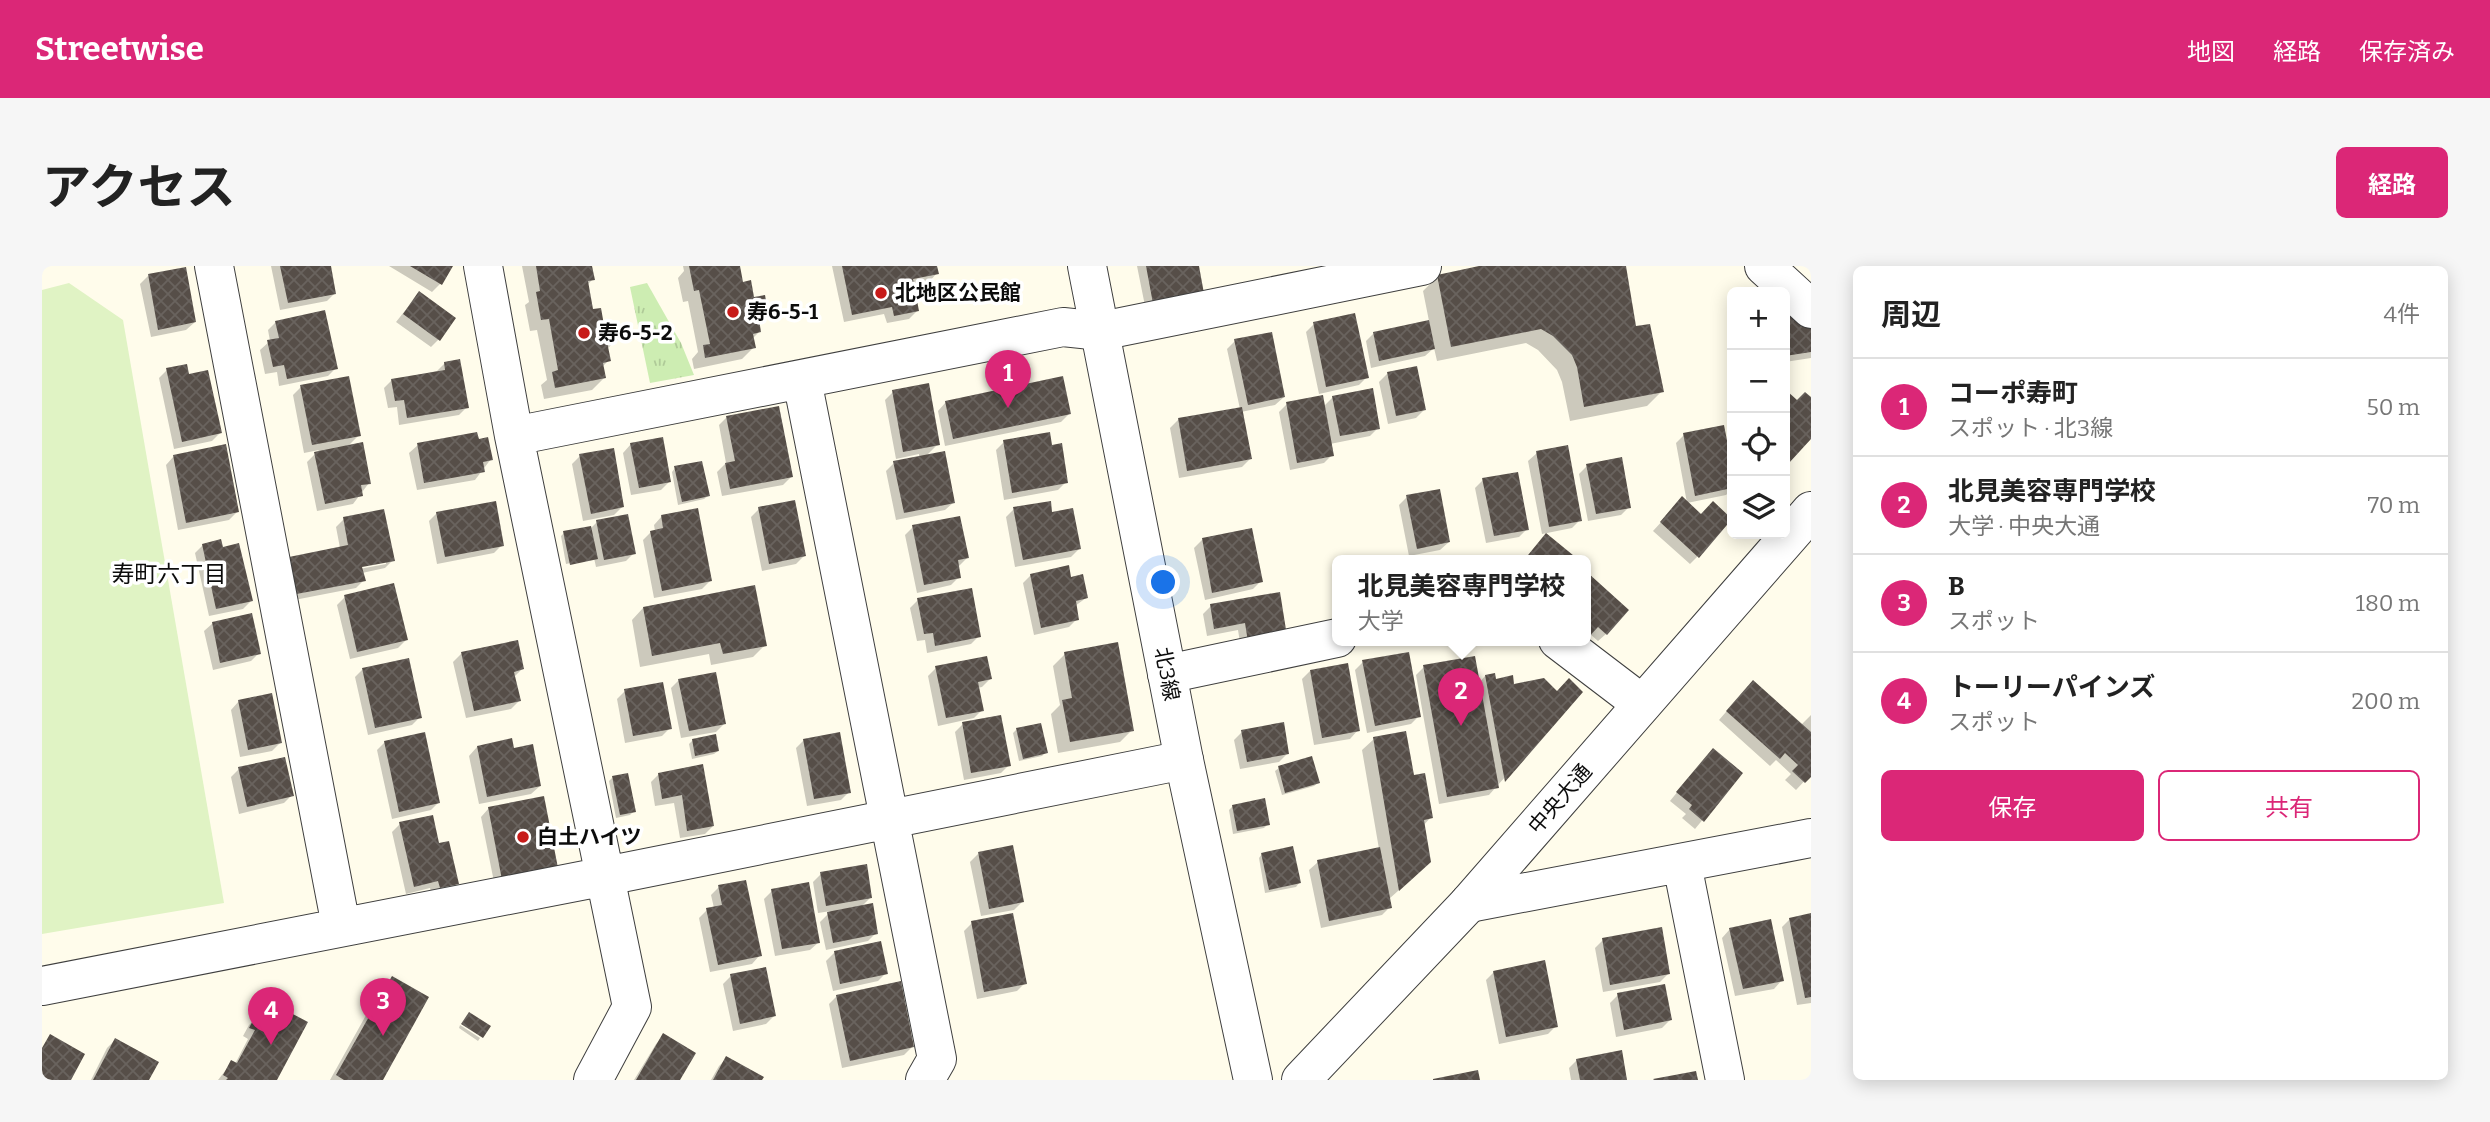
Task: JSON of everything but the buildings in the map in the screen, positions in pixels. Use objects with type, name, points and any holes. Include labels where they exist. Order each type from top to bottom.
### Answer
[{"type":"street","points":[[214,266],[341,926]]},
{"type":"street","points":[[483,266],[514,436],[632,1007],[593,1080]]},
{"type":"street","name":"北3線","points":[[1087,266],[1184,760],[1253,1080]]},
{"type":"street","points":[[514,436],[1063,327],[1101,331],[1422,266]]},
{"type":"street","points":[[1764,266],[1811,309]]},
{"type":"street","points":[[802,380],[937,1059],[925,1080]]},
{"type":"street","name":"中央大通","points":[[1301,1080],[1469,903],[1811,512]]},
{"type":"street","points":[[1167,674],[1332,639]]},
{"type":"street","points":[[1566,646],[1642,704]]},
{"type":"street","points":[[42,986],[1184,760]]},
{"type":"street","points":[[1469,903],[1811,838]]},
{"type":"street","points":[[1682,864],[1725,1080]]},
{"type":"green space","points":[[69,283],[123,320],[224,903],[42,934],[42,290]]},
{"type":"green space","points":[[647,283],[681,343],[694,375],[650,383],[630,287]]},
{"type":"place","name":"北地区公民館","points":[[881,293]]},
{"type":"place","name":"寿6-5-1","points":[[733,312]]},
{"type":"place","name":"寿6-5-2","points":[[584,333]]},
{"type":"place","name":"コーポ寿町","points":[[1008,408]]},
{"type":"place","name":"北見美容専門学校","points":[[1461,726]]},
{"type":"place","name":"白土ハイツ","points":[[523,837]]},
{"type":"place","name":"B","points":[[383,1036]]},
{"type":"place","name":"トーリーパインズ","points":[[271,1045]]},
{"type":"district","name":"寿町六丁目","points":[[169,574]]}]
